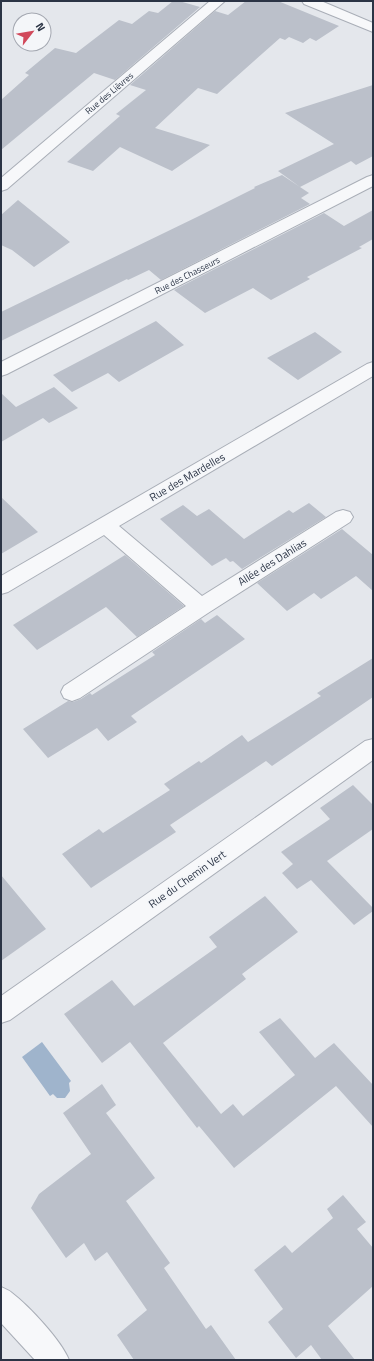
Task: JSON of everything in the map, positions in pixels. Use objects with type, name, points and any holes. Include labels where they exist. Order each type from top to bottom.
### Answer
[{"type":"street","name":"Rue des Lièvres","points":[[1,186],[218,1]]},
{"type":"street","points":[[309,1],[373,28]]},
{"type":"street","name":"Rue des Chasseurs","points":[[1,370],[373,180]]},
{"type":"street","name":"Rue des Mardelles","points":[[1,586],[373,368]]},
{"type":"street","name":"Allée des Dahlias","points":[[72,692],[200,607],[343,517]]},
{"type":"street","points":[[105,525],[200,607]]},
{"type":"street","name":"Rue du Chemin Vert","points":[[1,1011],[373,748]]},
{"type":"street","points":[[1,1302],[35,1336],[54,1360]]},
{"type":"water","points":[[42,1042],[71,1081],[69,1083],[70,1091],[65,1098],[57,1098],[53,1094],[50,1096],[22,1057]]},
{"type":"building","points":[[173,1],[179,1],[200,7],[115,80],[94,73],[1,150],[1,100],[29,75],[25,73],[55,48],[76,53],[119,20],[132,24],[149,11],[158,13]]},
{"type":"building","points":[[246,1],[278,1],[339,26],[316,41],[310,38],[303,43],[289,37],[285,40],[280,38],[217,94],[198,88],[155,128],[210,145],[172,171],[120,147],[93,171],[67,162],[120,116],[116,114],[146,90],[130,85],[215,11],[228,15]]},
{"type":"building","points":[[373,85],[373,156],[356,165],[351,161],[300,187],[278,171],[334,144],[285,113]]},
{"type":"building","points":[[282,175],[309,193],[301,198],[310,204],[161,280],[149,270],[128,280],[127,279],[1,341],[1,312],[197,217],[255,188],[254,187]]},
{"type":"building","points":[[18,200],[70,242],[34,267],[12,250],[1,245],[1,215]]},
{"type":"building","points":[[373,210],[373,239],[359,247],[362,248],[307,277],[310,279],[271,300],[253,288],[205,313],[174,290],[324,213],[344,226]]},
{"type":"building","points":[[156,321],[184,345],[119,382],[108,373],[72,392],[53,375]]},
{"type":"building","points":[[315,332],[342,352],[298,380],[267,358]]},
{"type":"building","points":[[54,387],[78,408],[49,423],[43,418],[1,442],[1,393],[16,407]]},
{"type":"building","points":[[1,497],[38,532],[1,554]]},
{"type":"building","points":[[309,503],[326,517],[242,569],[233,561],[230,562],[226,558],[212,566],[160,519],[183,505],[197,516],[209,509],[244,539],[289,510],[293,513]]},
{"type":"building","points":[[342,529],[373,555],[373,591],[356,576],[321,599],[314,593],[287,611],[257,583]]},
{"type":"building","points":[[125,555],[184,606],[137,637],[106,607],[37,650],[13,625]]},
{"type":"building","points":[[217,615],[245,639],[131,716],[137,722],[108,741],[97,728],[48,758],[23,729],[68,701],[73,702],[90,693],[92,695],[155,655],[152,652],[201,619],[205,623]]},
{"type":"building","points":[[373,658],[373,697],[272,766],[266,761],[170,825],[176,832],[91,888],[62,854],[99,829],[103,833],[170,790],[164,784],[199,761],[201,763],[242,735],[248,742],[321,696],[317,693]]},
{"type":"building","points":[[353,785],[373,805],[373,829],[327,861],[373,908],[373,911],[354,925],[311,880],[297,889],[282,873],[293,864],[281,852],[330,819],[320,808]]},
{"type":"building","points":[[1,875],[46,929],[1,961]]},
{"type":"building","points":[[265,896],[298,932],[242,974],[246,979],[163,1043],[221,1114],[233,1104],[243,1116],[295,1075],[259,1032],[280,1018],[315,1058],[334,1043],[373,1085],[373,1127],[336,1086],[234,1168],[199,1126],[197,1128],[130,1042],[102,1063],[64,1014],[112,980],[134,1006],[217,947],[209,937]]},
{"type":"building","points":[[102,1084],[116,1105],[106,1113],[155,1178],[126,1201],[170,1263],[164,1268],[206,1329],[211,1325],[236,1360],[134,1360],[117,1335],[147,1310],[107,1252],[95,1261],[84,1243],[66,1258],[31,1208],[39,1194],[91,1154],[63,1113]]},
{"type":"building","points":[[343,1195],[366,1222],[357,1229],[373,1248],[373,1286],[328,1326],[355,1360],[322,1360],[311,1345],[296,1358],[268,1322],[283,1309],[254,1270],[285,1245],[292,1253],[333,1218],[327,1209]]}]
